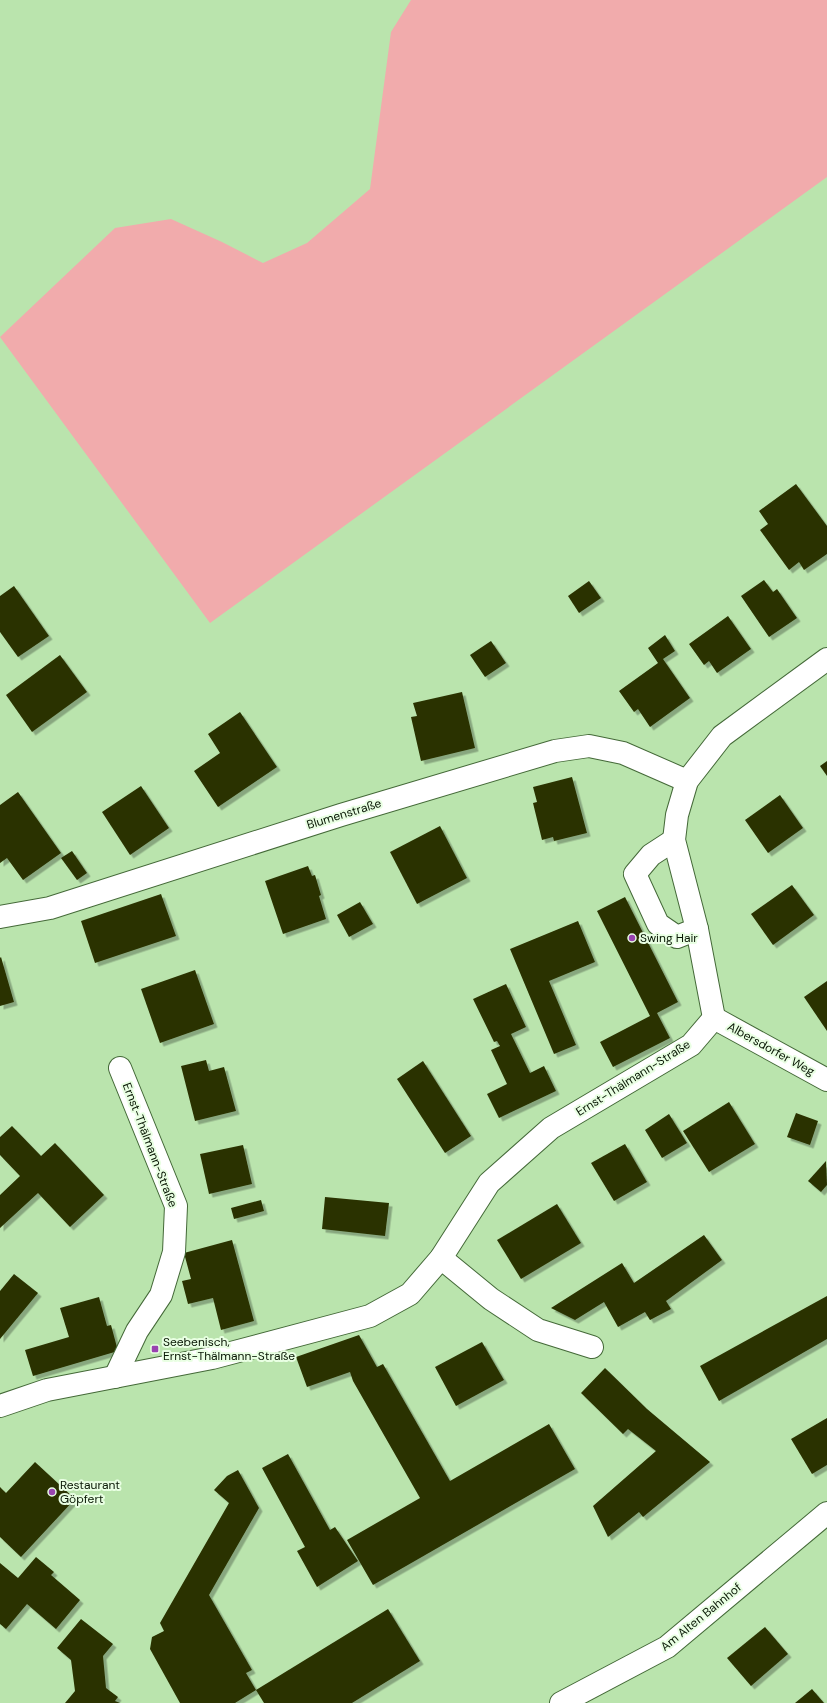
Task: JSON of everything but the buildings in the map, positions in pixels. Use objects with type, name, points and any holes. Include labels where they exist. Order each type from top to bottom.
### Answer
[{"type":"street","points":[[714,1018],[697,929],[674,840],[677,815],[687,781],[722,736],[827,659]]},
{"type":"street","name":"Blumenstraße","points":[[0,916],[50,908],[340,815],[555,751],[589,746],[623,753],[687,781]]},
{"type":"street","points":[[674,840],[651,855],[635,874],[658,924],[677,937],[697,929]]},
{"type":"street","name":"Albersdorfer Weg","points":[[714,1018],[827,1080]]},
{"type":"street","name":"Ernst-Thälmann-Straße","points":[[0,1406],[47,1390],[212,1358],[370,1316],[410,1294],[442,1258],[490,1183],[551,1128],[691,1045],[714,1018]]},
{"type":"street","name":"Ernst-Thälmann-Straße","points":[[115,1377],[137,1331],[161,1295],[174,1252],[176,1206],[120,1068]]},
{"type":"street","points":[[442,1258],[490,1299],[538,1330],[592,1347]]},
{"type":"street","name":"Am Alten Bahnhof","points":[[561,1703],[667,1647],[827,1513]]},
{"type":"shaded area","points":[[411,0],[827,0],[827,177],[210,623],[0,337],[115,228],[171,219],[222,242],[263,263],[307,243],[370,189],[391,32]]},
{"type":"place","name":"Swing Hair","points":[[632,938]]},
{"type":"place","name":"Seebenisch, Ernst-Thälmann-Straße","points":[[155,1349]]},
{"type":"place","name":"Restaurant Göpfert","points":[[52,1492]]}]
